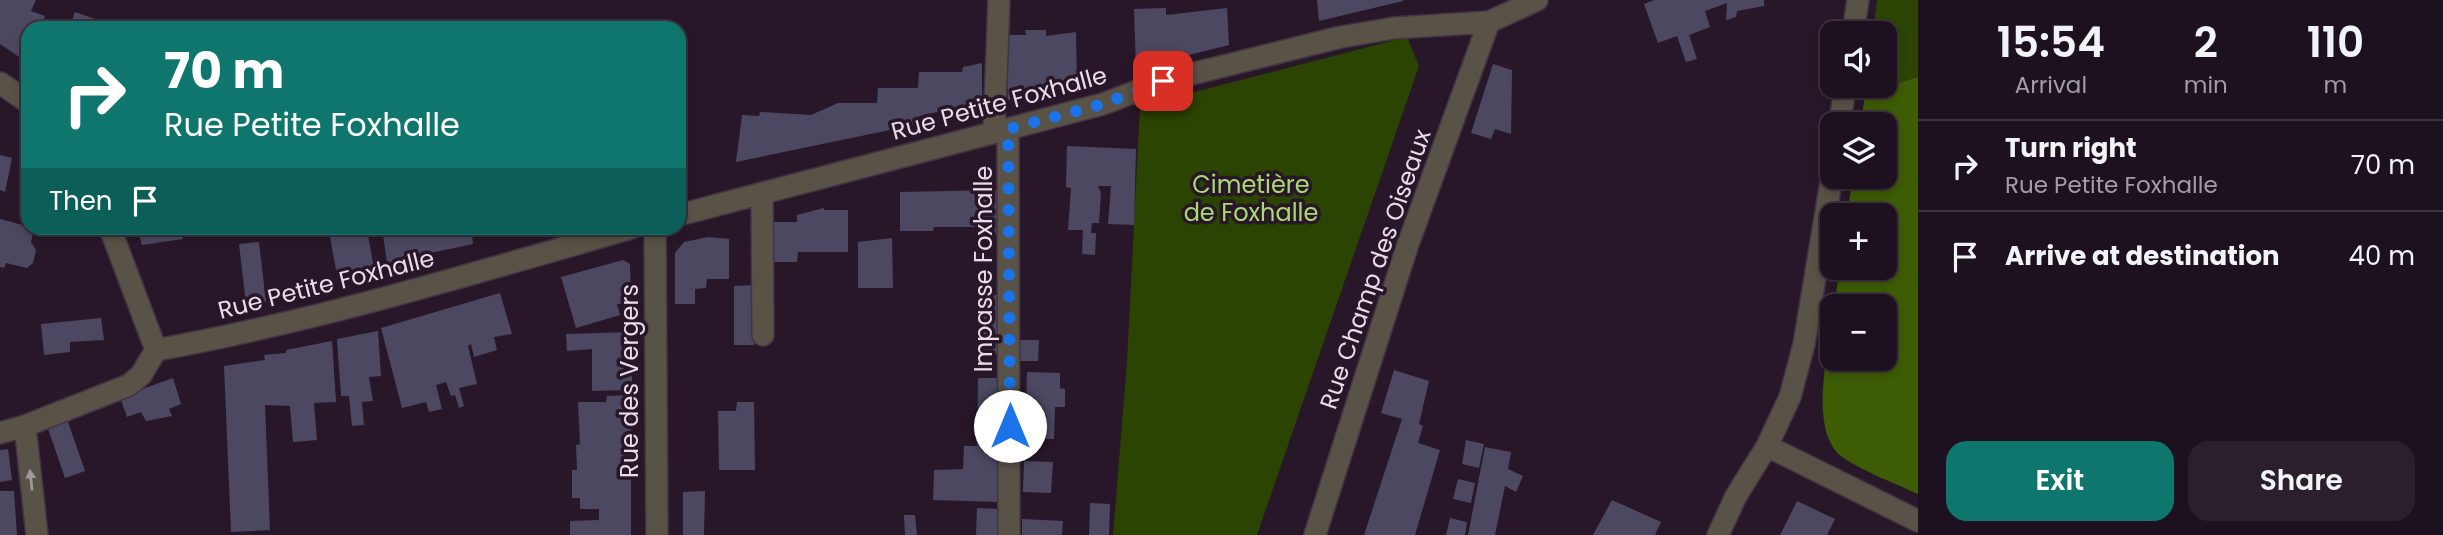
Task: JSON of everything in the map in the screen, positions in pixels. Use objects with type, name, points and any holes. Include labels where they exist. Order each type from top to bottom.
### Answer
[{"type":"street","name":"Impasse Foxhalle","points":[[999,0],[1009,535]]},
{"type":"street","name":"Rue Petite Foxhalle","points":[[686,213],[1103,104],[1163,81],[1341,37],[1394,28],[1489,22],[1515,4],[1537,0]]},
{"type":"street","points":[[1855,21],[1858,0]]},
{"type":"street","name":"Rue Champ des Oiseaux","points":[[1315,535],[1407,247],[1489,22]]},
{"type":"street","points":[[0,83],[21,97]]},
{"type":"street","points":[[1718,535],[1736,496],[1767,446],[1790,397],[1804,344],[1830,189]]},
{"type":"street","points":[[762,193],[763,335]]},
{"type":"street","points":[[0,433],[25,426],[129,385],[141,375],[156,349],[113,235]]},
{"type":"street","name":"Rue Petite Foxhalle","points":[[156,349],[233,336],[305,318],[437,284],[608,235]]},
{"type":"street","name":"Rue des Vergers","points":[[654,235],[657,535]]},
{"type":"street","points":[[25,426],[37,535]]},
{"type":"street","points":[[1767,446],[1918,522]]},
{"type":"green space","points":[[1877,0],[1918,0],[1918,77],[1897,83],[1897,21],[1874,21]]},
{"type":"green space","name":"Cimetière de Foxhalle","points":[[1407,37],[1419,66],[1257,535],[1113,535],[1127,362],[1140,106]]},
{"type":"green space","points":[[1918,77],[1918,494],[1845,459],[1834,448],[1823,415],[1825,371],[1897,371],[1897,294],[1836,294],[1838,280],[1897,280],[1897,203],[1849,203],[1851,189],[1897,189],[1897,112],[1863,112],[1864,98],[1897,98],[1897,83]]},
{"type":"building","points":[[0,0],[36,0],[31,11],[45,16],[43,21],[21,21],[21,58],[0,44]]},
{"type":"building","points":[[1317,0],[1403,0],[1403,1],[1319,21]]},
{"type":"building","points":[[1654,0],[1764,0],[1764,6],[1737,11],[1736,17],[1726,20],[1727,3],[1705,11],[1710,27],[1689,35],[1697,59],[1686,62],[1677,36],[1658,43],[1644,4]]},
{"type":"building","points":[[1166,8],[1166,15],[1227,8],[1229,45],[1136,68],[1134,9]]},
{"type":"building","points":[[75,12],[95,19],[94,21],[72,21]]},
{"type":"building","points":[[1025,30],[1046,30],[1046,36],[1076,32],[1077,84],[1008,100],[1006,35],[1026,35]]},
{"type":"building","points":[[982,63],[982,102],[919,116],[919,124],[736,162],[742,115],[759,116],[760,112],[811,115],[838,103],[877,103],[878,88],[918,88],[919,72],[962,72],[963,67]]},
{"type":"building","points":[[1493,64],[1512,70],[1511,134],[1495,129],[1491,139],[1471,133]]},
{"type":"building","points":[[1067,146],[1136,149],[1134,225],[1108,224],[1111,186],[1098,186],[1101,193],[1099,223],[1092,223],[1091,233],[1096,233],[1095,255],[1082,254],[1083,230],[1068,230],[1071,188],[1066,187]]},
{"type":"building","points":[[0,155],[12,158],[5,192],[0,190]]},
{"type":"building","points":[[997,190],[998,235],[978,235],[977,227],[934,227],[933,231],[900,231],[900,192]]},
{"type":"building","points":[[824,208],[848,210],[848,252],[798,252],[797,262],[773,262],[774,222],[797,222],[797,215]]},
{"type":"building","points":[[0,219],[21,225],[21,235],[32,235],[31,242],[36,250],[33,263],[27,268],[6,263],[4,268],[0,267]]},
{"type":"building","points":[[139,235],[182,235],[183,239],[142,245]]},
{"type":"building","points":[[368,235],[374,269],[337,275],[330,237]]},
{"type":"building","points":[[383,235],[472,235],[473,244],[411,257],[413,269],[389,275]]},
{"type":"building","points":[[708,237],[729,239],[729,279],[707,279],[706,288],[695,289],[695,304],[675,304],[675,253],[684,242]]},
{"type":"building","points":[[892,238],[893,288],[858,288],[858,242]]},
{"type":"building","points":[[259,242],[266,302],[246,304],[239,244]]},
{"type":"building","points":[[623,260],[630,264],[631,303],[617,304],[620,315],[576,328],[561,277]]},
{"type":"building","points":[[754,285],[754,345],[734,345],[734,286]]},
{"type":"building","points":[[500,293],[512,334],[494,337],[497,350],[474,357],[471,344],[468,346],[477,384],[459,388],[464,406],[459,408],[455,395],[451,396],[446,382],[436,385],[442,409],[429,412],[426,402],[402,408],[381,328]]},
{"type":"building","points":[[980,295],[997,295],[997,327],[1002,328],[1002,354],[979,354]]},
{"type":"building","points":[[101,318],[104,340],[70,342],[70,352],[44,355],[41,324]]},
{"type":"building","points":[[378,331],[381,376],[369,377],[373,401],[362,402],[364,425],[352,426],[349,396],[341,396],[337,339]]},
{"type":"building","points":[[632,332],[632,390],[592,391],[592,349],[567,351],[566,334]]},
{"type":"building","points":[[1018,340],[1039,340],[1038,361],[1016,361]]},
{"type":"building","points":[[332,341],[336,402],[314,403],[317,440],[293,442],[290,406],[265,405],[270,530],[231,532],[224,366],[265,360],[264,355],[286,353],[286,350]]},
{"type":"building","points":[[1394,370],[1429,381],[1419,424],[1423,426],[1418,443],[1440,450],[1415,535],[1364,535],[1402,419],[1381,413]]},
{"type":"building","points":[[1027,372],[1060,373],[1060,388],[1065,389],[1065,407],[1055,407],[1054,439],[1025,438]]},
{"type":"building","points":[[173,378],[181,404],[169,409],[172,416],[146,421],[141,412],[127,417],[120,397]]},
{"type":"building","points":[[978,378],[1002,378],[1000,502],[933,500],[934,470],[963,469],[964,446],[977,446]]},
{"type":"building","points":[[631,395],[631,535],[570,535],[570,521],[599,520],[599,509],[580,509],[580,498],[572,498],[572,470],[577,470],[576,445],[580,444],[578,402],[606,402],[607,396]]},
{"type":"building","points":[[737,402],[754,402],[755,470],[719,470],[718,411],[736,411]]},
{"type":"building","points":[[66,416],[85,471],[65,478],[46,423]]},
{"type":"building","points":[[1466,440],[1484,444],[1479,468],[1462,464]]},
{"type":"building","points":[[1485,447],[1511,452],[1508,469],[1523,476],[1516,492],[1505,486],[1495,535],[1468,535]]},
{"type":"building","points":[[8,449],[12,480],[0,482],[0,450]]},
{"type":"building","points":[[1024,461],[1053,462],[1051,493],[1023,492]]},
{"type":"building","points":[[1458,479],[1475,483],[1471,503],[1453,499]]},
{"type":"building","points":[[0,491],[14,491],[17,535],[0,535]]},
{"type":"building","points":[[705,491],[704,535],[683,535],[683,492]]},
{"type":"building","points":[[1612,500],[1661,522],[1655,535],[1593,535]]},
{"type":"building","points":[[1797,501],[1835,519],[1827,535],[1780,535]]},
{"type":"building","points":[[1090,503],[1110,504],[1109,535],[1089,535]]},
{"type":"building","points":[[977,508],[1000,509],[999,535],[976,535]]},
{"type":"building","points":[[904,515],[915,515],[917,535],[905,535]]},
{"type":"building","points":[[1450,518],[1467,522],[1465,535],[1446,535]]},
{"type":"building","points":[[1022,519],[1063,521],[1062,535],[1022,535]]},
{"type":"route","points":[[1010,426],[1008,129],[1103,104],[1163,81]]}]
